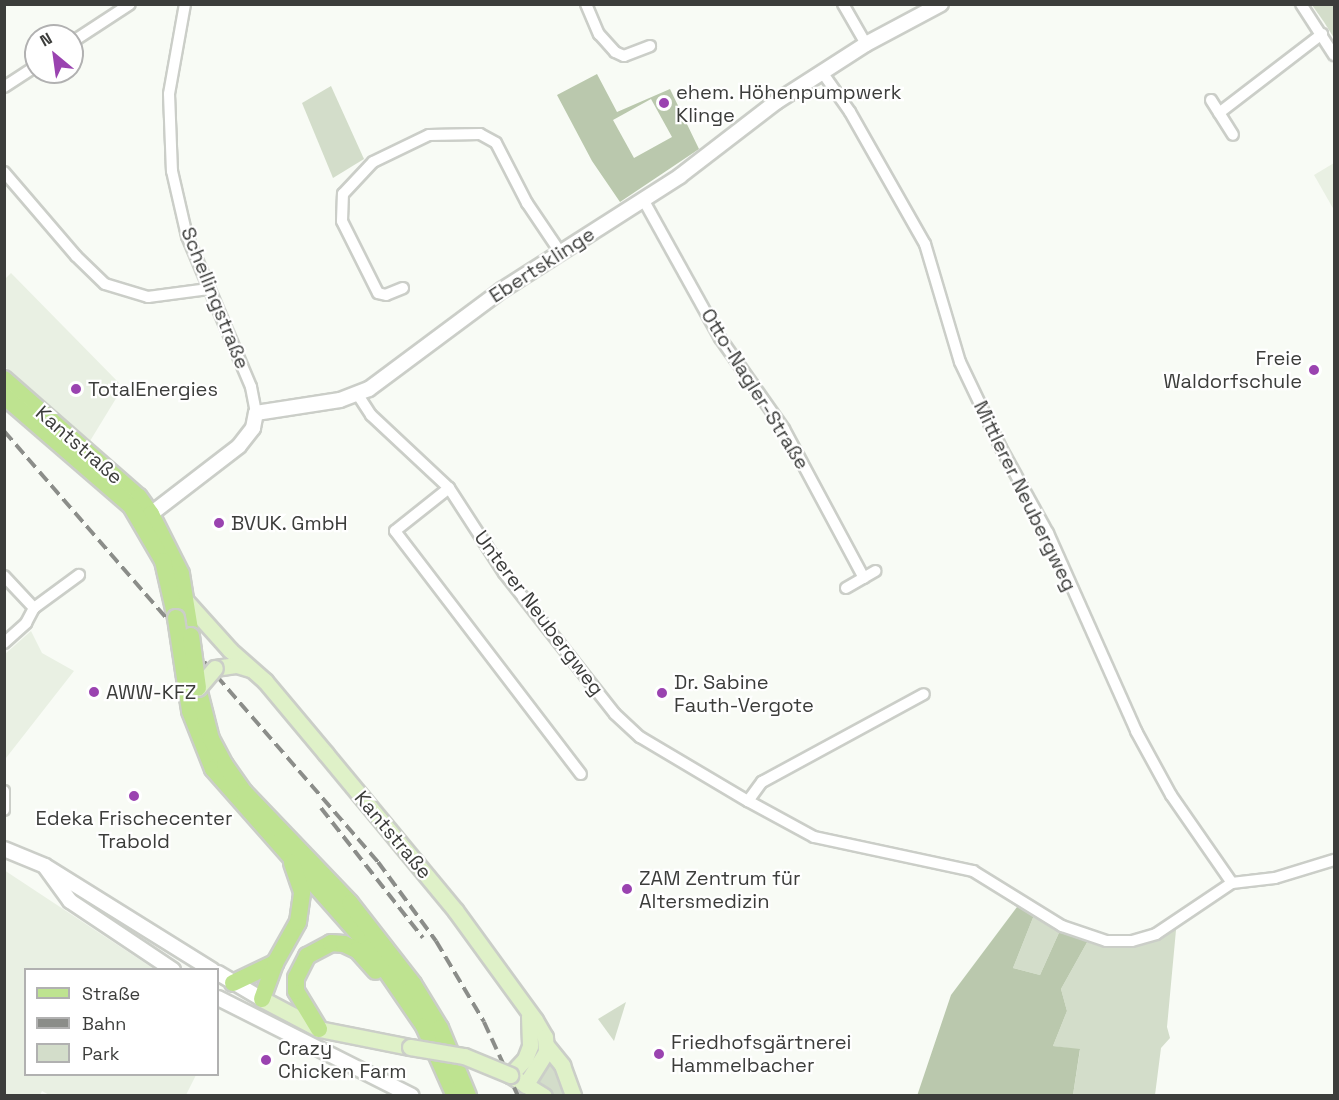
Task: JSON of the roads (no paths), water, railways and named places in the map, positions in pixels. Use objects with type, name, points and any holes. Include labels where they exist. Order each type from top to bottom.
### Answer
[{"type":"main road","name":"Kantstraße","points":[[4,379],[139,497],[146,517],[174,554],[186,601],[254,671],[455,910],[524,1006],[546,1045],[562,1065],[573,1095]]},
{"type":"main road","points":[[4,396],[146,517],[163,561],[194,689],[211,739],[225,765],[244,792],[350,903],[413,984],[440,1028],[468,1095]]},
{"type":"main road","points":[[186,601],[191,636],[194,689],[190,711],[213,769],[353,925],[399,986],[424,1026],[455,1095]]},
{"type":"main road","points":[[194,689],[215,668],[237,665],[254,671]]},
{"type":"main road","points":[[287,852],[300,879],[301,908],[290,942],[275,963],[262,999],[319,1029],[390,1045],[464,1056],[510,1075],[529,1090],[544,1095]]},
{"type":"main road","points":[[319,1029],[299,1000],[296,978],[307,956],[331,943],[344,944],[357,950],[383,981],[422,1046],[444,1095]]},
{"type":"main road","points":[[233,983],[275,963]]},
{"type":"main road","name":"Kantstraße","points":[[510,1075],[525,1059],[530,1046],[532,1032],[524,1006]]},
{"type":"main road","points":[[529,1090],[546,1045]]},
{"type":"street","points":[[84,34],[130,4]]},
{"type":"street","name":"Schellingstraße","points":[[185,4],[169,94],[169,146],[187,236],[251,387],[256,413]]},
{"type":"street","points":[[586,4],[599,34],[615,52],[624,56],[650,46]]},
{"type":"street","points":[[843,4],[866,44]]},
{"type":"street","name":"Ebertsklinge","points":[[256,413],[358,395],[560,252],[644,201],[822,72],[866,44],[941,4]]},
{"type":"street","points":[[1301,4],[1335,55]]},
{"type":"street","points":[[1220,113],[1322,34]]},
{"type":"street","name":"Mittlerer Neubergweg","points":[[822,72],[850,112],[926,244],[964,371],[1048,533],[1136,731],[1170,795],[1232,883]]},
{"type":"street","points":[[4,87],[24,74]]},
{"type":"street","points":[[1211,100],[1233,135]]},
{"type":"street","points":[[403,288],[386,295],[378,293],[342,221],[343,194],[373,162],[429,135],[480,134],[496,143],[560,252]]},
{"type":"street","points":[[4,172],[76,256],[105,284],[148,297],[208,289]]},
{"type":"street","name":"Otto-Nagler-Straße","points":[[644,201],[720,338],[784,429],[864,578]]},
{"type":"street","name":"Unterer Neubergweg","points":[[358,395],[371,415],[449,488],[504,573],[615,714],[640,737],[748,801],[814,837],[973,872],[1062,926],[1106,941],[1132,941],[1156,934],[1232,883]]},
{"type":"street","points":[[146,517],[239,446],[253,428],[256,413]]},
{"type":"street","points":[[449,488],[395,531],[581,774]]},
{"type":"street","points":[[846,588],[875,571]]},
{"type":"street","points":[[4,643],[26,623],[34,608],[79,575]]},
{"type":"street","points":[[4,576],[34,608]]},
{"type":"street","points":[[748,801],[762,782],[924,694]]},
{"type":"street","points":[[4,791],[4,810]]},
{"type":"street","points":[[4,849],[45,866],[210,968]]},
{"type":"street","points":[[1232,883],[1275,878],[1335,860]]},
{"type":"street","points":[[45,866],[70,901],[171,968]]},
{"type":"street","points":[[219,974],[262,999]]},
{"type":"street","points":[[219,999],[411,1095]]},
{"type":"railway","points":[[4,431],[378,862],[436,941],[484,1022],[518,1096]]},
{"type":"railway","points":[[321,808],[423,938]]},
{"type":"place","name":"ehem. Höhenpumpwerk Klinge","points":[[664,103]]},
{"type":"place","name":"Freie Waldorfschule","points":[[1314,370]]},
{"type":"place","name":"TotalEnergies","points":[[76,389]]},
{"type":"place","name":"BVUK. GmbH","points":[[219,523]]},
{"type":"place","name":"AWW-KFZ","points":[[94,692]]},
{"type":"place","name":"Dr. Sabine Fauth-Vergote","points":[[662,693]]},
{"type":"place","name":"Edeka Frischecenter Trabold","points":[[134,796]]},
{"type":"place","name":"ZAM Zentrum für Altersmedizin","points":[[627,889]]},
{"type":"place","name":"Friedhofsgärtnerei Hammelbacher","points":[[659,1054]]},
{"type":"place","name":"Crazy Chicken Farm","points":[[266,1060]]}]
